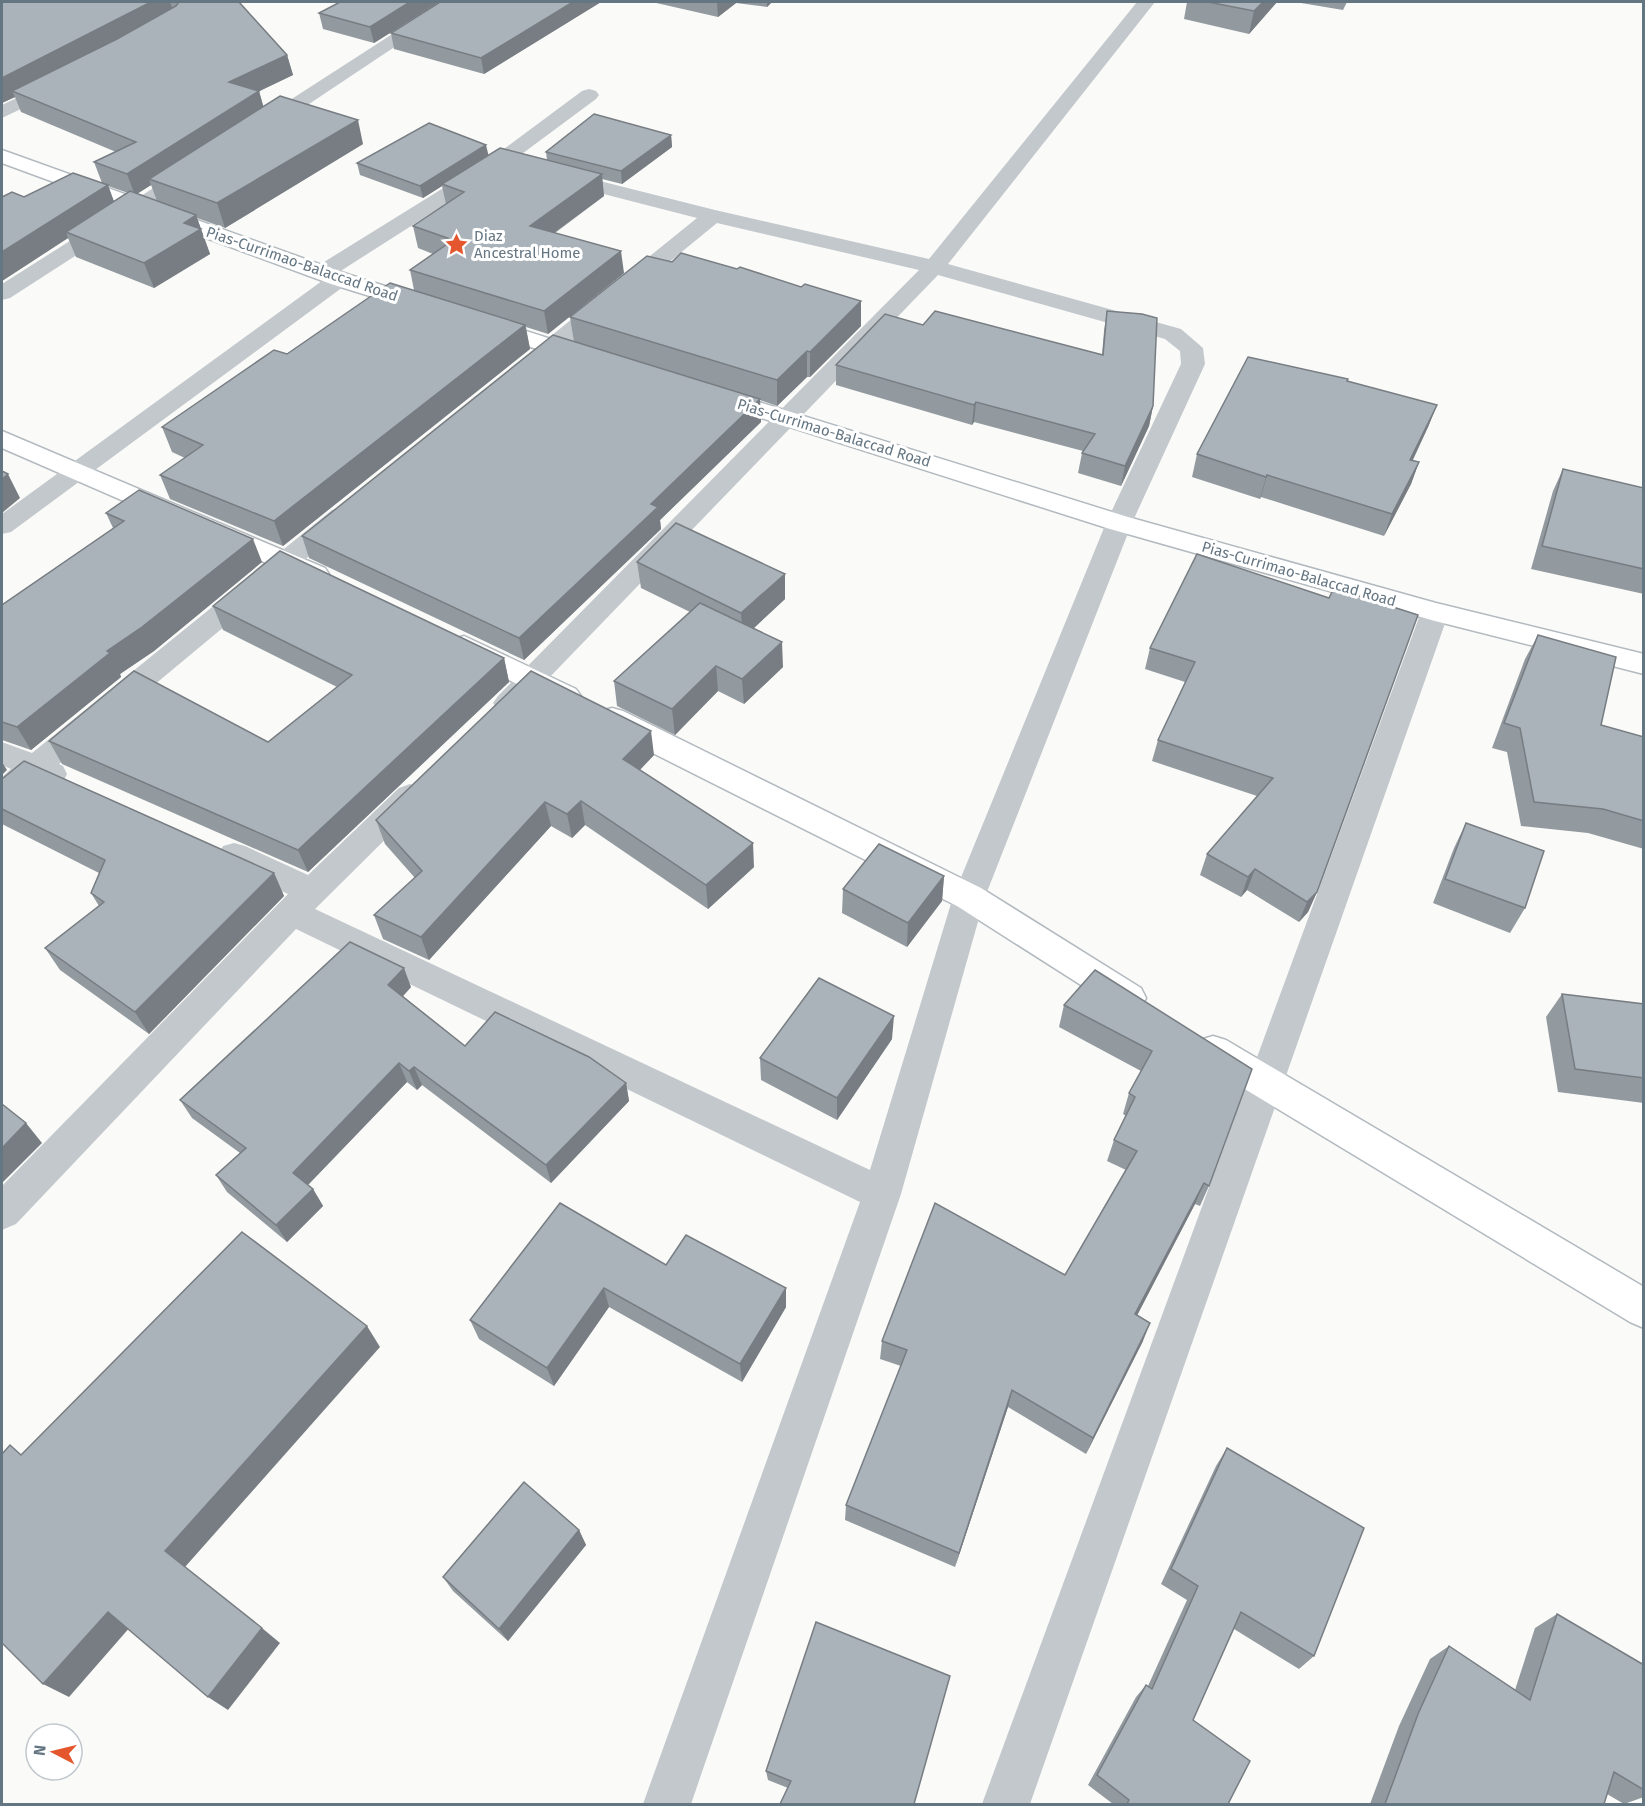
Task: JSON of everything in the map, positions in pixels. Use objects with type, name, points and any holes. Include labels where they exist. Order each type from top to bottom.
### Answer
[{"type":"main road","name":"Pias-Currimao-Balaccad Road","points":[[2,156],[332,276],[608,364]]},
{"type":"main road","name":"Pias-Currimao-Balaccad Road","points":[[697,390],[1119,523],[1436,612],[1644,664]]},
{"type":"main road","points":[[2,440],[286,560],[340,586]]},
{"type":"main road","points":[[436,632],[969,897],[1156,1015]]},
{"type":"main road","points":[[1186,1034],[1264,1083],[1644,1309]]},
{"type":"street","points":[[246,137],[453,2]]},
{"type":"street","points":[[490,720],[533,679],[934,267],[1146,2]]},
{"type":"street","points":[[2,112],[74,76]]},
{"type":"street","points":[[2,526],[332,276],[500,161],[589,95]]},
{"type":"street","points":[[500,161],[523,167]]},
{"type":"street","points":[[2,293],[207,162]]},
{"type":"street","points":[[545,173],[713,216],[934,267],[1173,334],[1191,348],[1193,364],[1119,523],[969,897],[882,1194],[667,1804]]},
{"type":"street","points":[[507,384],[713,216]]},
{"type":"street","points":[[2,794],[359,501]]},
{"type":"street","points":[[1006,1804],[1264,1083],[1436,612]]},
{"type":"street","points":[[2,753],[78,786]]},
{"type":"street","points":[[2,1212],[301,901],[431,777]]},
{"type":"street","points":[[206,843],[301,901],[882,1194]]},
{"type":"building","points":[[2,2],[151,2],[2,78]]},
{"type":"building","points":[[179,2],[239,2],[287,55],[229,82],[259,91],[127,174],[94,162],[136,142],[12,91],[117,39],[176,6]]},
{"type":"building","points":[[340,2],[410,2],[370,27],[319,13]]},
{"type":"building","points":[[440,2],[573,2],[481,58],[391,33]]},
{"type":"building","points":[[1208,2],[1263,2],[1254,11]]},
{"type":"building","points":[[280,96],[358,120],[217,203],[149,179]]},
{"type":"building","points":[[594,114],[671,135],[621,171],[546,152]]},
{"type":"building","points":[[429,123],[486,145],[420,186],[357,163]]},
{"type":"building","points":[[500,148],[602,174],[530,226],[621,251],[544,311],[410,270],[453,240],[413,226],[464,192],[442,184]]},
{"type":"building","points":[[73,173],[108,185],[2,252],[2,197],[12,192],[24,197]]},
{"type":"building","points":[[130,191],[196,215],[184,223],[201,229],[144,263],[66,232]]},
{"type":"building","points":[[681,253],[737,269],[740,267],[801,287],[805,284],[861,301],[810,352],[807,351],[777,380],[570,317],[647,256],[672,262]]},
{"type":"building","points":[[390,283],[525,325],[274,521],[160,475],[203,445],[162,427],[274,350],[287,354]]},
{"type":"building","points":[[935,311],[1103,355],[1107,311],[1142,314],[1157,318],[1153,406],[1125,466],[1082,453],[1095,434],[976,402],[974,405],[836,365],[885,314],[923,325]]},
{"type":"building","points":[[553,335],[760,399],[651,504],[658,507],[519,638],[302,536]]},
{"type":"building","points":[[1248,357],[1348,379],[1347,381],[1437,405],[1410,460],[1419,462],[1392,514],[1197,454]]},
{"type":"building","points":[[1563,469],[1644,488],[1644,569],[1542,546]]},
{"type":"building","points":[[2,471],[8,474],[2,479]]},
{"type":"building","points":[[139,490],[253,539],[142,627],[107,651],[110,653],[17,727],[2,722],[2,605],[124,521],[106,513]]},
{"type":"building","points":[[676,523],[785,574],[741,613],[637,562]]},
{"type":"building","points":[[280,551],[504,658],[298,850],[49,741],[134,671],[268,742],[352,675],[213,606]]},
{"type":"building","points":[[1197,554],[1329,598],[1334,588],[1418,615],[1317,892],[1307,902],[1255,869],[1248,877],[1207,854],[1273,778],[1158,740],[1195,662],[1150,648]]},
{"type":"building","points":[[700,603],[782,642],[742,679],[716,666],[672,709],[614,681]]},
{"type":"building","points":[[1538,635],[1616,657],[1601,725],[1644,737],[1644,821],[1603,809],[1534,802],[1520,728],[1504,723]]},
{"type":"building","points":[[531,671],[651,731],[623,759],[753,843],[706,885],[581,801],[567,814],[545,802],[421,937],[374,915],[422,871],[376,820]]},
{"type":"building","points":[[24,761],[274,873],[135,1012],[45,948],[104,902],[91,893],[105,860],[2,809],[2,779]]},
{"type":"building","points":[[1466,823],[1544,851],[1525,908],[1445,879]]},
{"type":"building","points":[[879,844],[944,876],[908,923],[843,889]]},
{"type":"building","points":[[350,942],[404,968],[388,985],[465,1046],[495,1012],[589,1057],[626,1083],[546,1165],[414,1067],[409,1071],[399,1063],[293,1173],[313,1189],[276,1225],[216,1175],[246,1148],[180,1100]]},
{"type":"building","points":[[1095,970],[1252,1069],[1209,1186],[1204,1183],[1135,1314],[1150,1323],[1093,1438],[1012,1390],[959,1553],[846,1505],[907,1350],[882,1341],[935,1203],[1065,1275],[1137,1151],[1114,1140],[1135,1097],[1129,1093],[1152,1051],[1064,1005]]},
{"type":"building","points":[[819,978],[894,1016],[837,1098],[760,1058]]},
{"type":"building","points":[[1562,994],[1644,1004],[1644,1078],[1575,1069]]},
{"type":"building","points":[[2,1104],[26,1123],[2,1148]]},
{"type":"building","points":[[560,1203],[666,1265],[686,1235],[786,1288],[740,1364],[604,1288],[547,1368],[470,1320]]},
{"type":"building","points":[[242,1232],[367,1326],[165,1551],[262,1628],[208,1697],[108,1612],[43,1684],[2,1643],[2,1454],[10,1445],[21,1455]]},
{"type":"building","points":[[1227,1448],[1364,1528],[1314,1656],[1241,1612],[1193,1720],[1250,1761],[1228,1804],[1127,1804],[1129,1800],[1097,1775],[1146,1685],[1152,1689],[1198,1586],[1171,1569]]},
{"type":"building","points":[[524,1482],[579,1530],[499,1629],[443,1577]]},
{"type":"building","points":[[1557,1614],[1644,1665],[1644,1790],[1614,1772],[1604,1804],[1385,1804],[1418,1714],[1449,1646],[1530,1700]]},
{"type":"building","points":[[816,1622],[950,1676],[914,1804],[780,1804],[791,1781],[766,1771]]},
{"type":"place","name":"Diaz Ancestral Home","points":[[456,245]]}]
